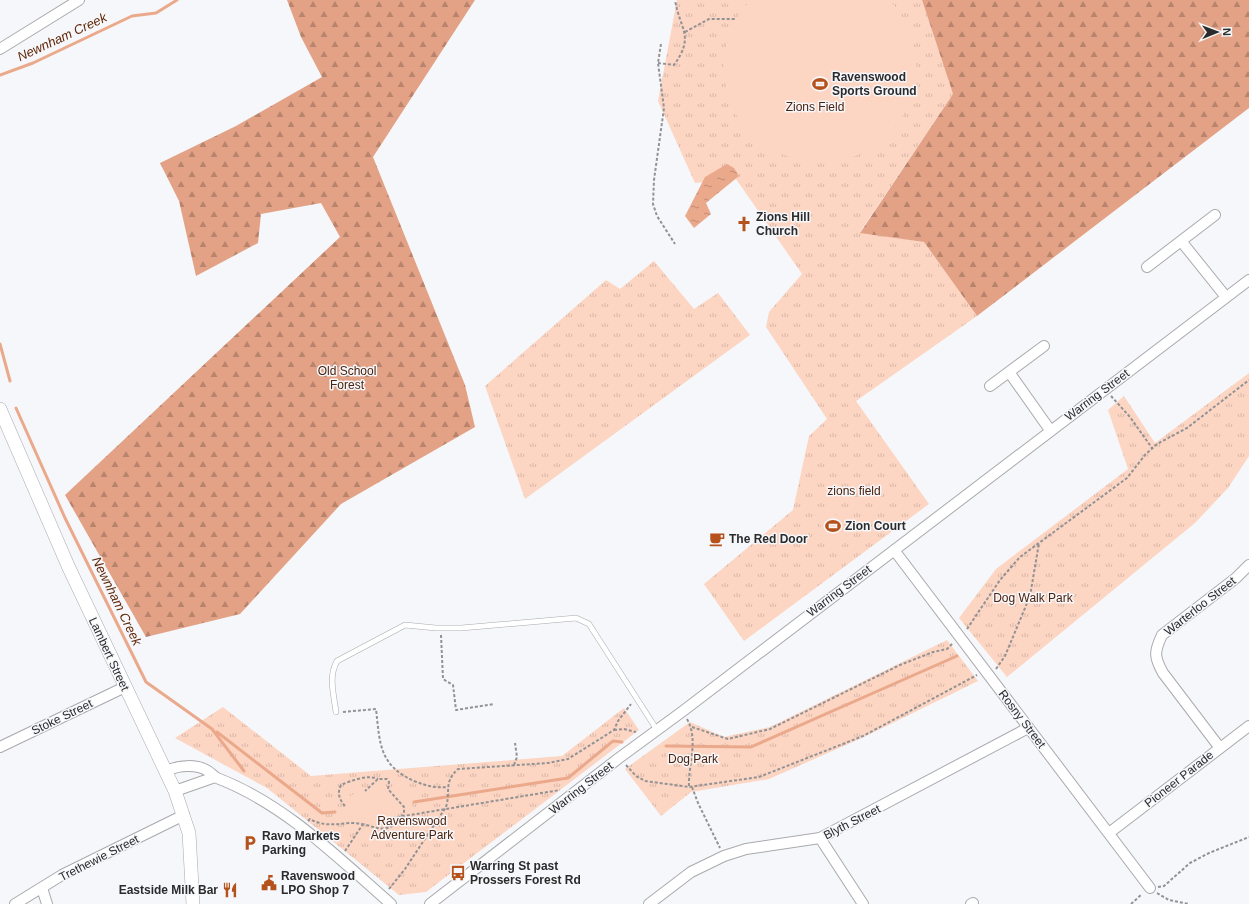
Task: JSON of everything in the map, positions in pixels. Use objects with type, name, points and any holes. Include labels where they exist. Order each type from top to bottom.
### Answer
[{"type":"street","points":[[0,49],[79,0]]},
{"type":"street","points":[[1147,267],[1215,215]]},
{"type":"street","points":[[1182,241],[1226,297]]},
{"type":"street","name":"Warring Street","points":[[430,904],[619,758],[683,712],[982,484],[1050,430],[1249,280]]},
{"type":"street","points":[[990,386],[1044,346]]},
{"type":"street","points":[[1009,372],[1050,430]]},
{"type":"street","name":"Lambert Street","points":[[0,409],[69,568],[175,790],[189,833],[193,904]]},
{"type":"street","name":"Rosny Street","points":[[894,550],[1150,888]]},
{"type":"street","name":"Warterloo Street","points":[[1220,748],[1163,673],[1156,660],[1156,647],[1162,635],[1236,578],[1249,565]]},
{"type":"street","name":"Stoke Street","points":[[0,747],[125,687]]},
{"type":"street","name":"Pioneer Parade","points":[[1109,833],[1249,726]]},
{"type":"street","name":"Blyth Street","points":[[649,904],[692,872],[724,856],[746,849],[820,838],[1028,728]]},
{"type":"street","points":[[167,771],[174,767],[201,768],[269,803],[302,828],[391,904]]},
{"type":"street","points":[[175,790],[216,777]]},
{"type":"street","name":"Trethewie Street","points":[[15,904],[62,875],[184,815]]},
{"type":"street","points":[[820,838],[863,904]]},
{"type":"street","points":[[42,888],[47,904]]},
{"type":"lane","points":[[336,712],[332,669],[337,661],[406,625],[440,628],[576,618],[589,624],[637,699],[653,733]]},
{"type":"path","points":[[658,63],[674,65],[683,48],[685,32],[678,17],[675,0]]},
{"type":"path","points":[[685,32],[709,19],[736,19]]},
{"type":"path","points":[[661,44],[658,63],[664,108],[654,180],[653,204],[656,216],[675,244]]},
{"type":"path","points":[[692,727],[728,739],[770,729],[900,665],[933,652],[947,649],[952,644],[961,640],[984,603],[1012,565],[1039,542],[1127,478],[1152,448],[1187,428],[1249,380]]},
{"type":"path","points":[[1105,390],[1130,417],[1152,448]]},
{"type":"path","points":[[619,758],[636,776],[645,781],[689,787],[759,777],[844,744],[988,674],[1004,656],[1030,596],[1039,542]]},
{"type":"path","points":[[440,628],[443,679],[454,685],[456,710],[494,704]]},
{"type":"path","points":[[614,730],[627,708],[637,699]]},
{"type":"path","points":[[336,712],[376,709],[382,752],[398,773],[434,788],[448,787]]},
{"type":"path","points":[[683,712],[692,727],[693,742],[688,777],[689,787]]},
{"type":"path","points":[[388,889],[409,864],[444,810],[448,801],[448,787],[452,774],[458,769],[548,763],[568,759],[614,730],[624,729],[653,733]]},
{"type":"path","points":[[514,766],[517,757],[515,743]]},
{"type":"path","points":[[302,828],[310,819],[329,825],[363,824],[379,829],[386,829],[397,823],[404,812],[404,807],[388,789],[389,782],[387,779],[378,779],[374,777],[341,785],[338,793],[340,801],[345,806]]},
{"type":"path","points":[[365,791],[378,779]]},
{"type":"path","points":[[692,787],[698,803],[724,856]]},
{"type":"path","points":[[392,818],[558,789],[573,794]]},
{"type":"path","points":[[344,853],[363,824]]},
{"type":"path","points":[[1131,904],[1150,888],[1164,886],[1190,863],[1209,853],[1249,837]]},
{"type":"path","points":[[1150,888],[1169,900],[1189,904]]},
{"type":"green space","name":"Old School Forest","points":[[287,0],[475,0],[373,157],[465,385],[475,427],[341,504],[240,614],[146,637],[65,495],[340,237],[321,203],[261,214],[258,243],[196,276],[179,201],[160,163],[236,126],[322,77],[301,37]]},
{"type":"green space","name":"Zions Field","points":[[677,0],[922,0],[953,94],[860,232],[924,242],[977,316],[856,401],[929,504],[744,641],[704,584],[793,510],[809,436],[827,419],[766,327],[769,312],[802,274],[736,179],[695,183],[658,101]]},
{"type":"green space","name":"Ravenswood Sports Ground","points":[[751,0],[889,0],[903,18],[908,29],[915,51],[916,63],[914,86],[899,122],[874,147],[843,160],[810,161],[778,152],[750,133],[731,104],[724,65],[724,56],[731,30],[740,14]]},
{"type":"green space","points":[[922,0],[1249,0],[1249,108],[977,316],[924,242],[860,233],[953,94]]},
{"type":"green space","points":[[654,261],[694,309],[718,293],[750,335],[525,499],[485,386],[606,280],[620,289]]},
{"type":"green space","name":"Dog Walk Park","points":[[1249,373],[1249,456],[1228,488],[1195,523],[1007,677],[959,618],[996,569],[1128,469],[1108,410],[1124,396],[1155,443]]},
{"type":"green space","name":"Zion Court","points":[[828,505],[853,536],[838,548],[813,516]]},
{"type":"green space","name":"Dog Park","points":[[947,640],[978,681],[864,737],[769,779],[691,792],[661,816],[625,769],[690,722],[724,737],[770,727]]},
{"type":"green space","name":"Ravenswood Adventure Park","points":[[223,707],[311,776],[562,756],[624,708],[639,730],[426,892],[399,895],[267,788],[175,738]]},
{"type":"green space","points":[[392,788],[394,793],[405,790],[414,809],[409,811],[405,807],[390,813],[349,823],[338,818],[350,796],[364,790],[367,794]]},
{"type":"water","points":[[727,164],[734,168],[739,176],[706,203],[711,214],[694,228],[685,216],[705,177]]},
{"type":"waterway","name":"Newnham Creek","points":[[0,75],[33,63],[132,16],[156,13],[177,0]]},
{"type":"waterway","name":"Newnham Creek","points":[[0,344],[10,381]]},
{"type":"waterway","name":"Newnham Creek","points":[[16,408],[65,518],[146,682],[212,729],[244,771]]},
{"type":"waterway","points":[[666,746],[751,747],[957,656]]},
{"type":"waterway","points":[[217,732],[322,813],[335,812]]},
{"type":"waterway","points":[[414,802],[568,778],[613,741],[622,742]]},
{"type":"place","name":"Ravenswood Sports Ground","points":[[820,84]]},
{"type":"place","name":"Zions Hill Church","points":[[744,224]]},
{"type":"place","name":"Zion Court","points":[[833,526]]},
{"type":"place","name":"The Red Door","points":[[717,539]]},
{"type":"place","name":"Ravo Markets Parking","points":[[250,843]]},
{"type":"place","name":"Warring St past Prossers Forest Rd","points":[[458,873]]},
{"type":"place","name":"Ravenswood LPO Shop 7","points":[[269,883]]},
{"type":"place","name":"Eastside Milk Bar","points":[[230,890]]},
{"type":"park label","name":"zions field","points":[[854,491]]}]
